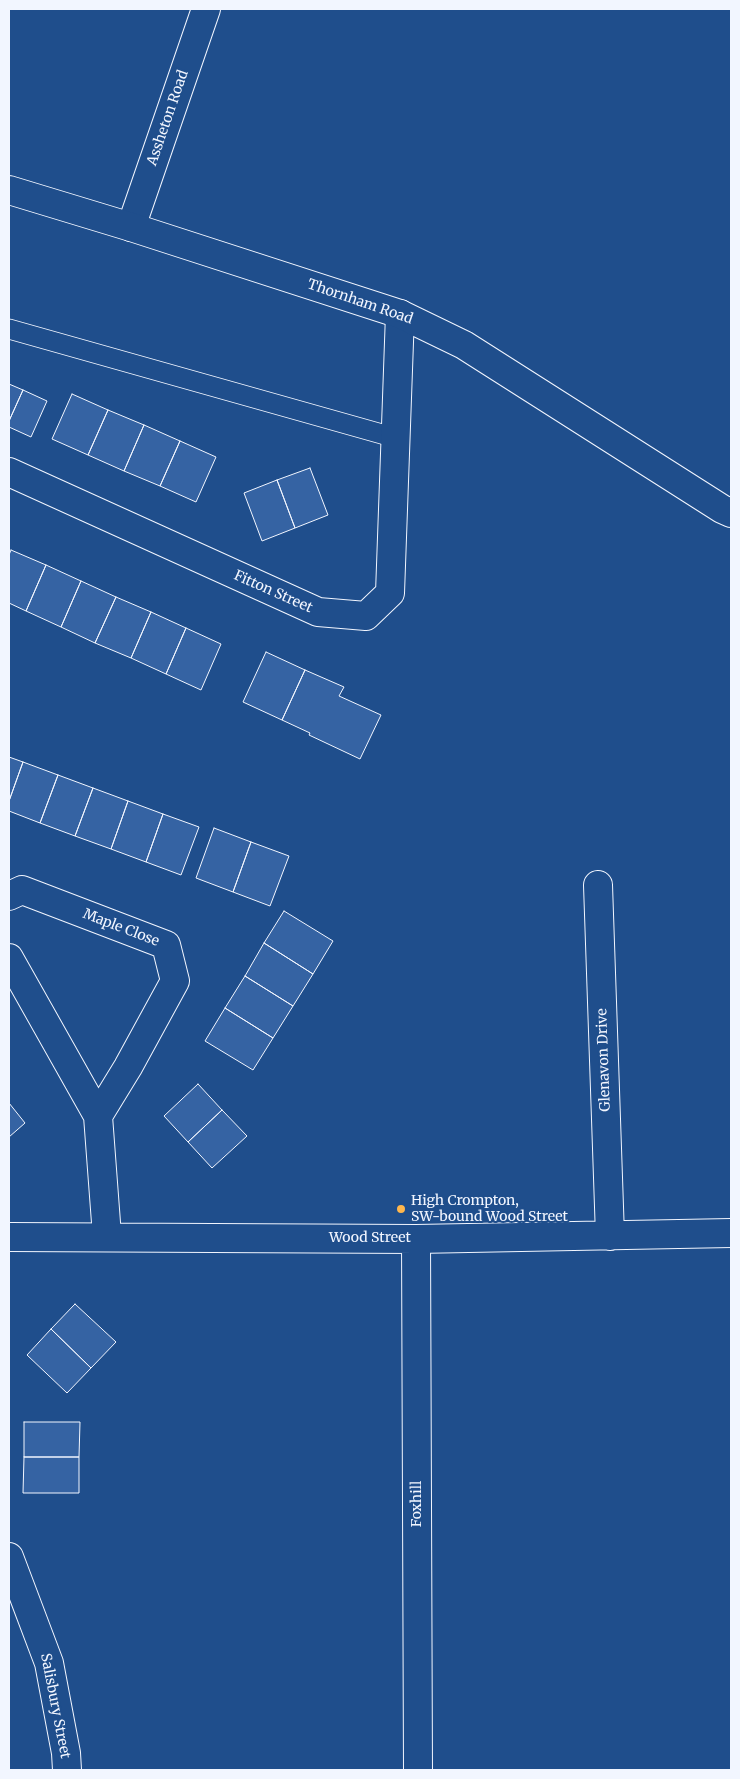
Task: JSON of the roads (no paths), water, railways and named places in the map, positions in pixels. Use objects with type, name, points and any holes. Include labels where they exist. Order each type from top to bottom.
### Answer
[{"type":"street","name":"Assheton Road","points":[[131,227],[206,9]]},
{"type":"street","name":"Thornham Road","points":[[9,190],[131,227],[400,314],[464,345],[731,513]]},
{"type":"street","name":"Fitton Street","points":[[9,472],[318,612],[366,616],[390,593],[400,314]]},
{"type":"street","name":"Glenavon Drive","points":[[598,885],[610,1236]]},
{"type":"street","name":"Maple Close","points":[[9,896],[22,890],[166,945],[175,981],[128,1067],[98,1116]]},
{"type":"street","points":[[9,958],[98,1116],[107,1236]]},
{"type":"street","name":"Wood Street","points":[[9,1237],[416,1239],[731,1233]]},
{"type":"street","name":"Foxhill","points":[[416,1239],[418,1770]]},
{"type":"street","name":"Salisbury Street","points":[[9,1557],[49,1663],[66,1754],[67,1770]]},
{"type":"lane","points":[[9,329],[396,438]]},
{"type":"place","name":"High Crompton, SW-bound Wood Street","points":[[401,1209]]}]
